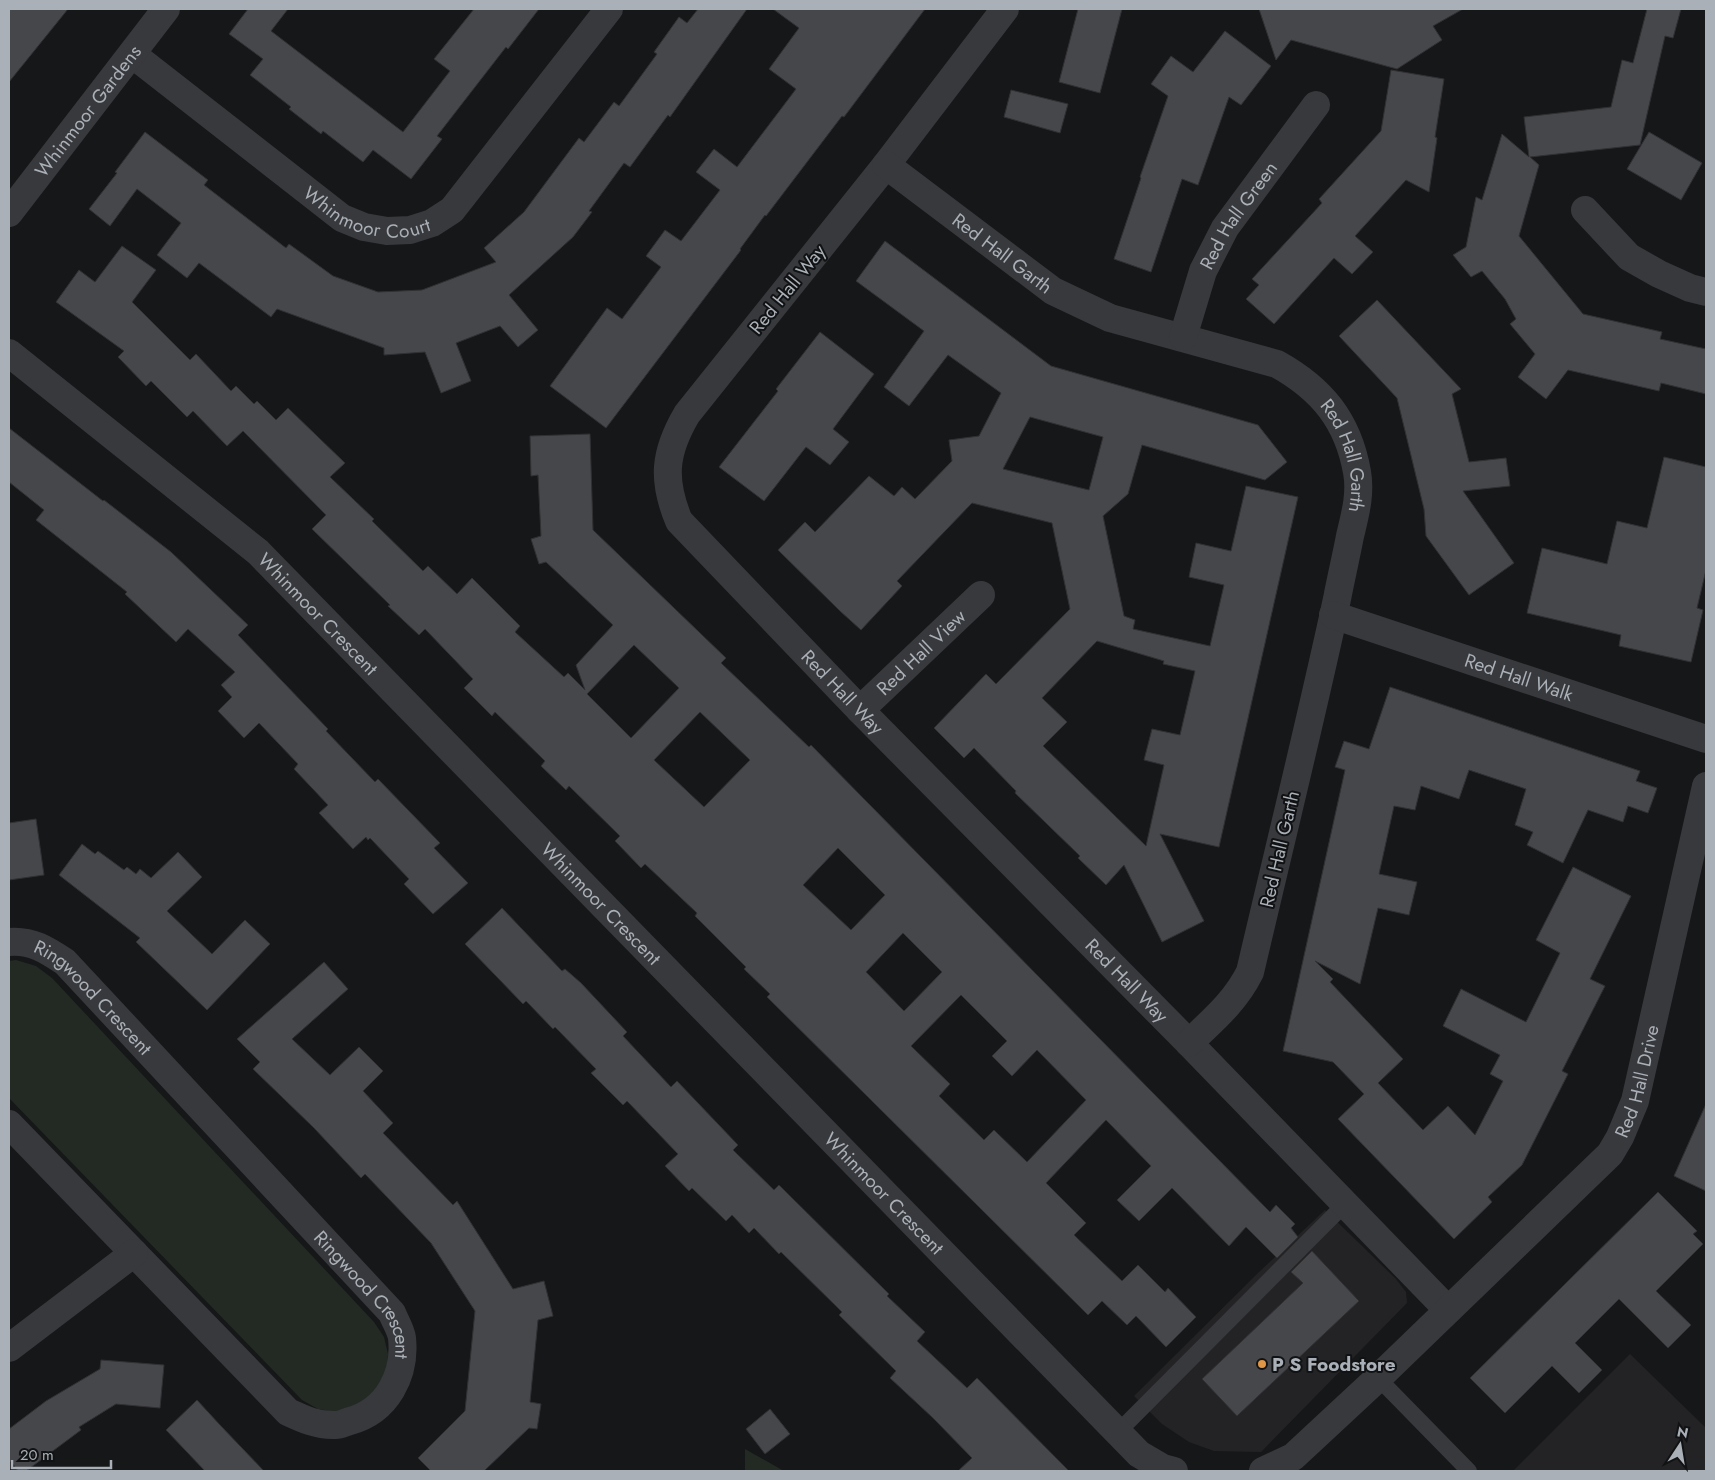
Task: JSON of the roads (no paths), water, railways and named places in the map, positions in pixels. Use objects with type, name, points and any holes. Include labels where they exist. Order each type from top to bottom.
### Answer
[{"type":"street","name":"Whinmoor Gardens","points":[[9,213],[166,9]]},
{"type":"street","name":"Whinmoor Court","points":[[132,54],[342,218],[364,227],[387,231],[410,230],[432,223],[452,210],[609,9]]},
{"type":"street","name":"Red Hall Way","points":[[1005,9],[886,165],[687,414],[676,433],[669,456],[667,478],[670,501],[679,522],[860,710],[1189,1043],[1448,1310]]},
{"type":"street","name":"Red Hall Green","points":[[1182,337],[1203,271],[1225,228],[1316,105]]},
{"type":"street","name":"Red Hall Garth","points":[[886,165],[1053,291],[1110,318],[1277,364],[1298,376],[1316,391],[1332,409],[1344,429],[1353,451],[1358,474],[1358,498],[1333,615],[1250,972],[1242,989],[1229,1005],[1189,1043]]},
{"type":"street","points":[[1585,210],[1629,257],[1659,274],[1690,288],[1706,292]]},
{"type":"street","name":"Whinmoor Crescent","points":[[9,353],[258,552],[1139,1454],[1163,1468],[1174,1471]]},
{"type":"street","name":"Red Hall View","points":[[860,710],[981,595]]},
{"type":"street","name":"Red Hall Walk","points":[[1333,615],[1706,739]]},
{"type":"street","name":"Red Hall Drive","points":[[1448,1310],[1610,1154],[1620,1138],[1635,1102],[1706,786]]},
{"type":"street","name":"Ringwood Crescent","points":[[9,942],[19,941],[44,948],[65,962],[392,1313],[402,1336],[402,1361],[396,1385],[380,1405],[360,1419],[336,1425],[311,1423],[288,1412],[9,1124]]},
{"type":"street","points":[[9,1348],[134,1253]]},
{"type":"street","points":[[1262,1471],[1293,1457],[1448,1310]]},
{"type":"lane","points":[[1118,1432],[1345,1204]]},
{"type":"lane","points":[[1378,1378],[1469,1471]]},
{"type":"place","name":"P S Foodstore","points":[[1262,1364]]}]
